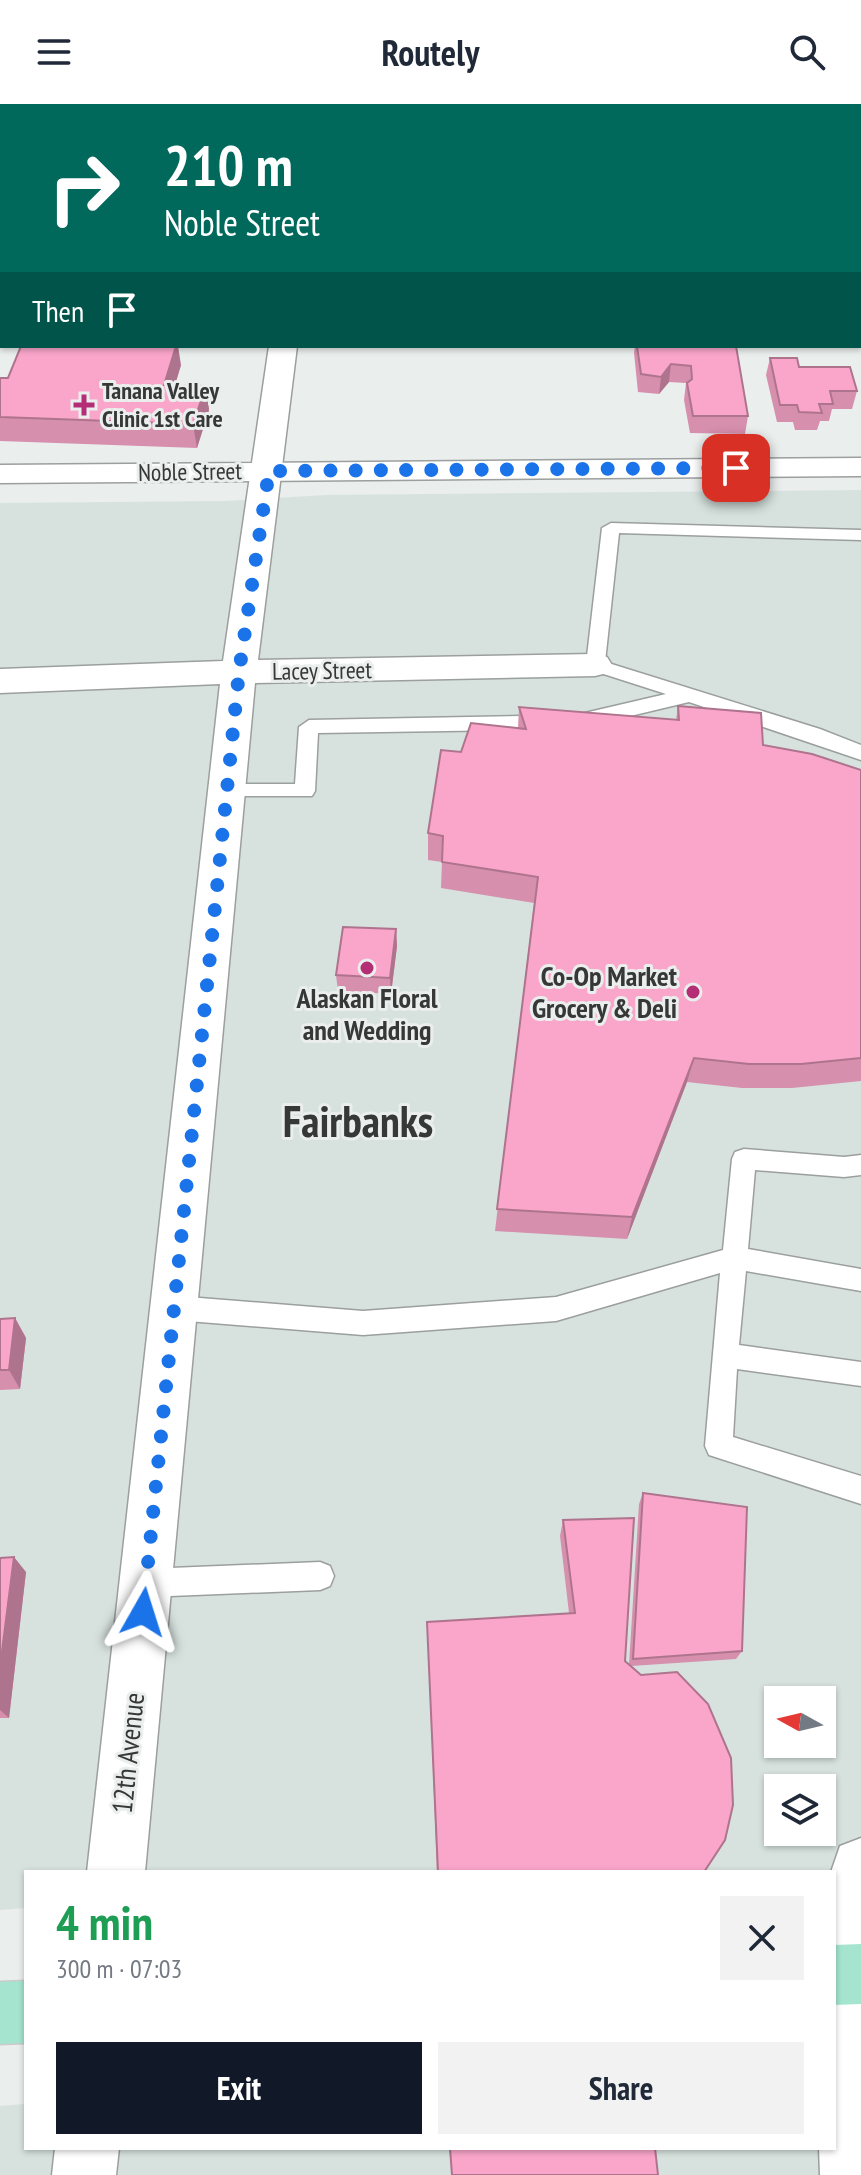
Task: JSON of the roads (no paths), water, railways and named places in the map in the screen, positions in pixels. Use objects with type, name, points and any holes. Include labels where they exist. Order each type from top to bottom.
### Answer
[{"type":"main road","points":[[0,2013],[24,2012]]},
{"type":"street","name":"12th Avenue","points":[[116,1870],[239,672],[269,471],[283,348]]},
{"type":"street","name":"Noble Street","points":[[0,474],[861,467]]},
{"type":"street","name":"Lacey Street","points":[[0,681],[239,672],[595,665]]},
{"type":"street","points":[[852,2175],[846,1974],[861,1867]]},
{"type":"street","points":[[84,2175],[87,2150]]},
{"type":"lane","points":[[861,535],[611,528],[595,665],[691,694],[861,753]]},
{"type":"lane","points":[[228,791],[305,791],[309,727],[576,722],[691,694]]},
{"type":"lane","points":[[861,1165],[844,1167],[744,1159],[719,1446],[861,1490]]},
{"type":"lane","points":[[175,1308],[363,1323],[556,1309],[733,1258],[861,1280]]},
{"type":"lane","points":[[725,1355],[861,1374]]},
{"type":"lane","points":[[146,1583],[320,1576]]},
{"type":"place","name":"Tanana Valley Clinic 1st Care","points":[[84,405]]},
{"type":"place","name":"Alaskan Floral and Wedding","points":[[367,968]]},
{"type":"place","name":"Co-Op Market Grocery & Deli","points":[[693,992]]},
{"type":"district","name":"Fairbanks","points":[[358,1122]]}]
